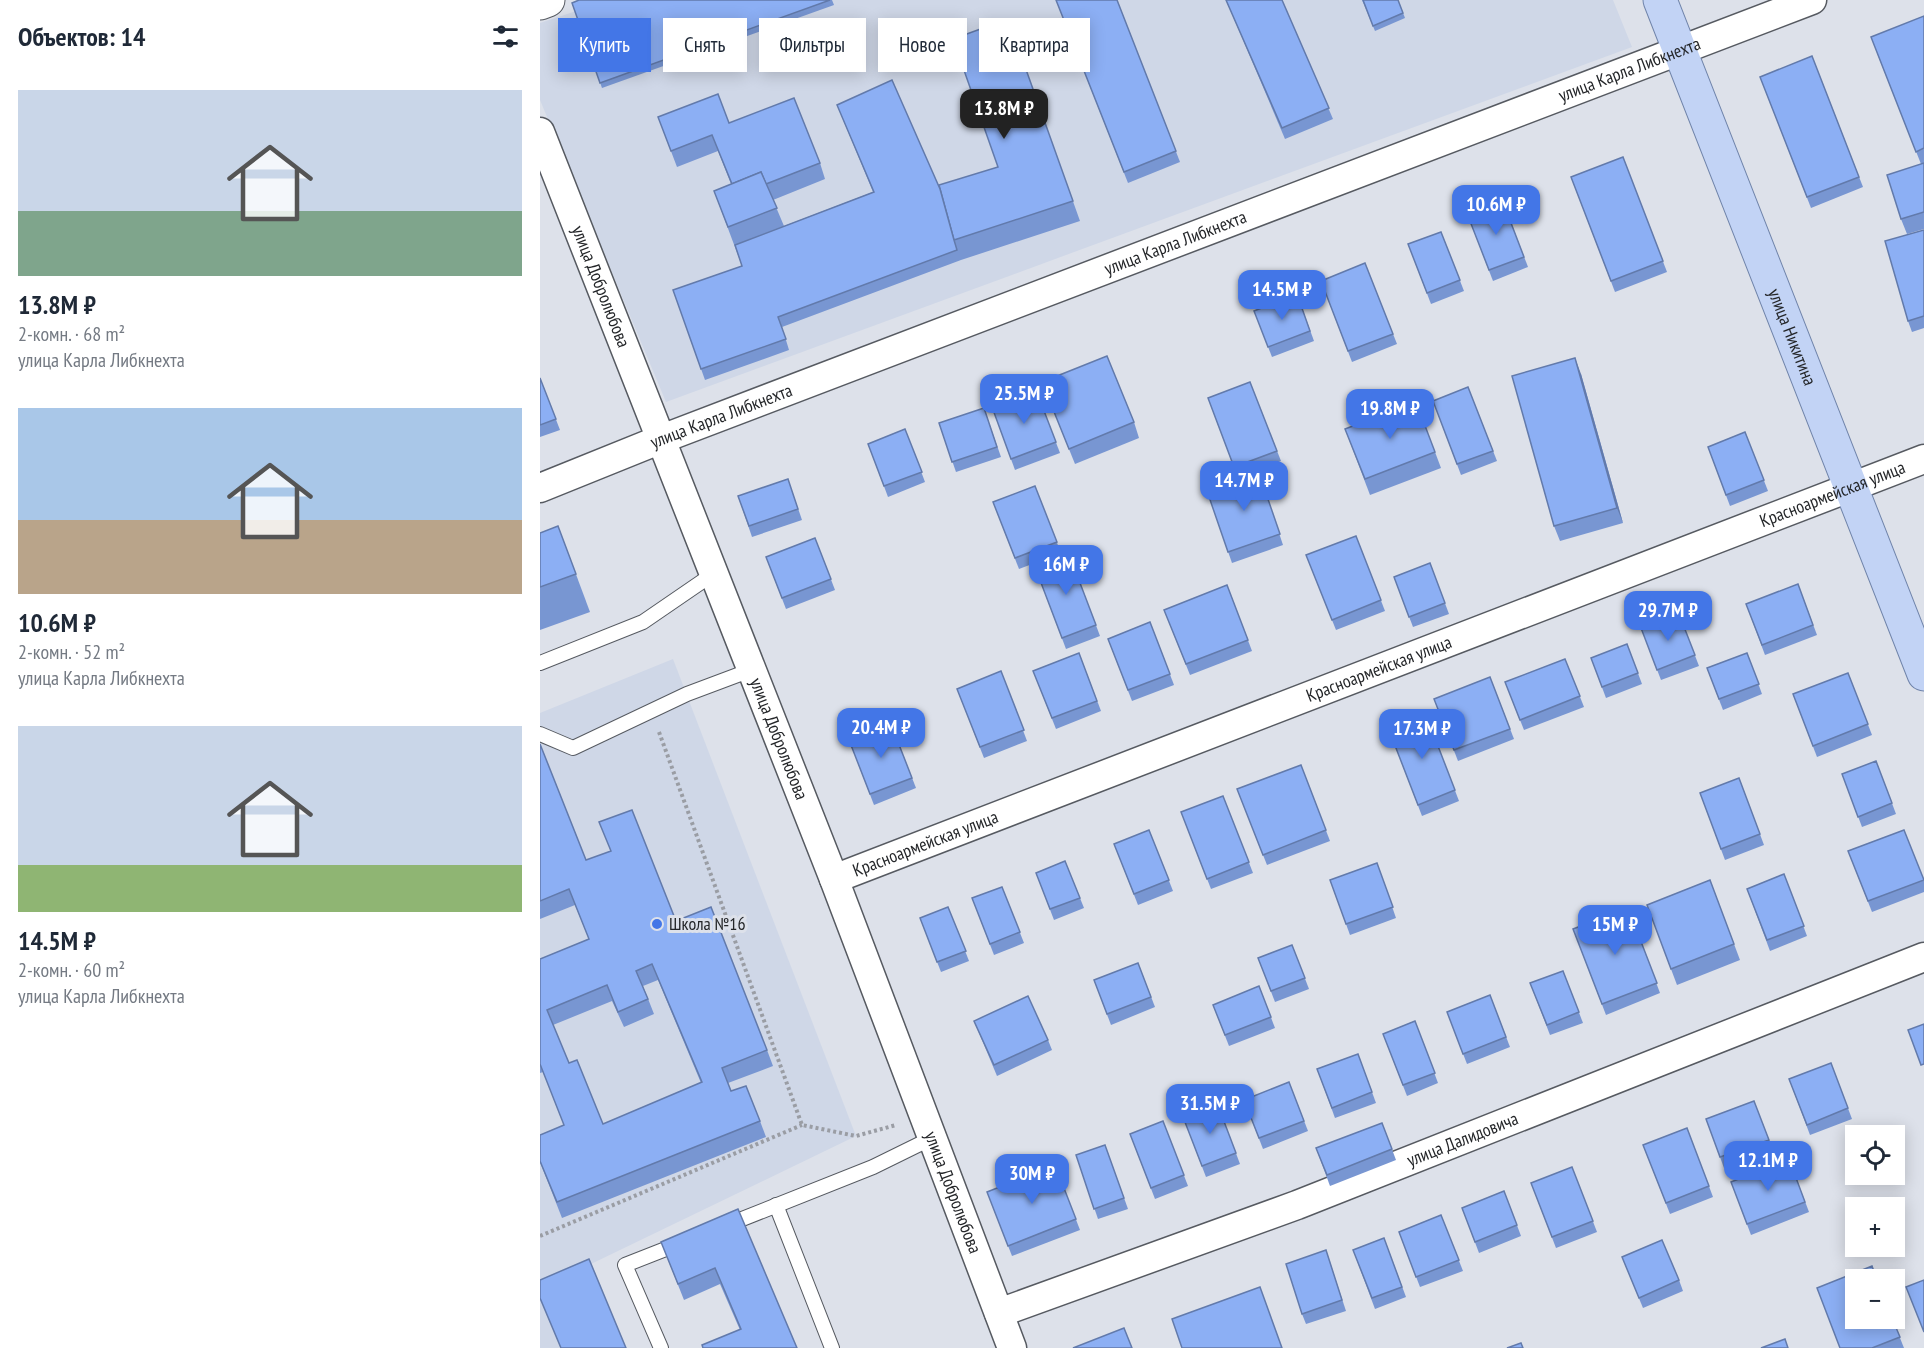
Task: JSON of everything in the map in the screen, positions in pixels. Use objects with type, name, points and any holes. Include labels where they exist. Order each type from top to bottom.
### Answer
[{"type":"main road","points":[[540,3],[548,0]]},
{"type":"main road","name":"улица Никитина","points":[[1660,0],[1924,674]]},
{"type":"street","name":"улица Карла Либкнехта","points":[[540,488],[659,440],[1812,0]]},
{"type":"street","name":"улица Добролюбова","points":[[540,132],[659,440],[834,879],[1012,1348]]},
{"type":"street","name":"Красноармейская улица","points":[[834,879],[1924,459]]},
{"type":"street","name":"улица Далидовича","points":[[999,1313],[1297,1205],[1924,957]]},
{"type":"lane","points":[[540,663],[643,622],[713,574]]},
{"type":"lane","points":[[540,734],[573,748],[687,694],[751,670]]},
{"type":"lane","points":[[711,1231],[873,1167],[928,1127]]},
{"type":"lane","points":[[776,1205],[832,1348]]},
{"type":"lane","points":[[661,1348],[625,1265],[690,1240]]},
{"type":"path","points":[[651,712],[802,1125]]},
{"type":"path","points":[[540,1236],[802,1125],[856,1136],[928,1127]]},
{"type":"shaded area","points":[[609,0],[1613,0],[1632,47],[666,402],[540,100],[540,23]]},
{"type":"shaded area","name":"Школа №16","points":[[673,659],[856,1136],[591,1264],[540,1286],[540,713]]},
{"type":"shaded area","points":[[540,1299],[561,1348],[540,1348]]},
{"type":"building","points":[[579,0],[830,0],[780,18],[759,18],[759,26],[747,30],[747,18],[663,18],[663,60],[651,65],[651,18],[577,18],[572,3]]},
{"type":"building","points":[[1056,0],[1117,0],[1176,151],[1124,172],[1084,72],[1090,72],[1090,18],[1063,18]]},
{"type":"building","points":[[1226,0],[1282,0],[1329,108],[1282,128]]},
{"type":"building","points":[[1363,0],[1398,0],[1403,13],[1373,26]]},
{"type":"building","points":[[1924,16],[1924,148],[1916,152],[1871,37]]},
{"type":"building","points":[[979,30],[979,72],[1027,72],[1073,201],[954,240],[939,185],[998,167],[965,72],[967,72],[967,34]]},
{"type":"building","points":[[1812,56],[1859,177],[1807,197],[1760,77]]},
{"type":"building","points":[[596,72],[630,72],[600,83]]},
{"type":"building","points":[[892,80],[940,189],[957,250],[778,317],[786,339],[701,369],[673,290],[742,266],[735,245],[874,192],[837,105]]},
{"type":"building","points":[[718,94],[729,123],[794,98],[820,163],[766,184],[761,172],[732,184],[712,135],[671,151],[658,117]]},
{"type":"building","points":[[1623,157],[1663,261],[1611,281],[1571,177]]},
{"type":"building","points":[[1924,163],[1924,212],[1901,219],[1887,175]]},
{"type":"building","points":[[761,172],[777,208],[728,227],[714,191]]},
{"type":"building","points":[[1503,202],[1524,257],[1489,270],[1468,216]]},
{"type":"building","points":[[1924,230],[1924,316],[1908,321],[1885,241]]},
{"type":"building","points":[[1441,232],[1460,280],[1427,293],[1408,244]]},
{"type":"building","points":[[1365,263],[1393,334],[1348,351],[1321,281]]},
{"type":"building","points":[[1297,294],[1310,331],[1268,347],[1254,311]]},
{"type":"building","points":[[1107,356],[1134,422],[1069,449],[1042,382]]},
{"type":"building","points":[[1575,358],[1617,508],[1554,526],[1512,376]]},
{"type":"building","points":[[540,378],[556,419],[540,425]]},
{"type":"building","points":[[1250,382],[1277,451],[1234,467],[1208,398]]},
{"type":"building","points":[[1468,387],[1493,451],[1457,464],[1433,401]]},
{"type":"building","points":[[1036,390],[1056,442],[1011,459],[992,407]]},
{"type":"building","points":[[1416,402],[1435,452],[1365,479],[1345,429]]},
{"type":"building","points":[[984,408],[997,447],[952,462],[939,423]]},
{"type":"building","points":[[905,429],[922,472],[884,486],[868,444]]},
{"type":"building","points":[[1745,432],[1764,480],[1726,495],[1708,447]]},
{"type":"building","points":[[1259,473],[1280,534],[1228,552],[1207,491]]},
{"type":"building","points":[[788,479],[798,509],[749,526],[738,496]]},
{"type":"building","points":[[1035,486],[1057,542],[1015,558],[993,502]]},
{"type":"building","points":[[558,526],[576,574],[540,587],[540,533]]},
{"type":"building","points":[[1356,536],[1381,600],[1332,620],[1306,555]]},
{"type":"building","points":[[815,538],[831,579],[782,598],[766,557]]},
{"type":"building","points":[[1069,554],[1096,625],[1062,638],[1035,567]]},
{"type":"building","points":[[1430,563],[1445,603],[1409,617],[1394,577]]},
{"type":"building","points":[[1798,584],[1813,625],[1762,645],[1746,604]]},
{"type":"building","points":[[1227,585],[1248,640],[1186,664],[1164,610]]},
{"type":"building","points":[[1679,614],[1695,655],[1657,670],[1641,628]]},
{"type":"building","points":[[1150,622],[1170,674],[1128,690],[1108,639]]},
{"type":"building","points":[[1627,644],[1638,673],[1602,687],[1591,658]]},
{"type":"building","points":[[1079,653],[1097,701],[1052,718],[1033,671]]},
{"type":"building","points":[[1747,653],[1759,684],[1719,699],[1707,668]]},
{"type":"building","points":[[1565,659],[1580,696],[1520,720],[1505,682]]},
{"type":"building","points":[[1001,671],[1024,730],[980,747],[957,689]]},
{"type":"building","points":[[1848,673],[1868,724],[1813,746],[1793,694]]},
{"type":"building","points":[[1490,677],[1510,729],[1454,750],[1434,699]]},
{"type":"building","points":[[1426,715],[1455,790],[1418,805],[1389,730]]},
{"type":"building","points":[[891,724],[912,778],[870,794],[849,740]]},
{"type":"building","points":[[540,744],[586,860],[611,851],[599,822],[632,810],[676,921],[711,907],[767,1050],[722,1068],[731,1091],[746,1086],[760,1121],[557,1202],[540,1161],[540,1135],[564,1125],[540,1064],[540,959],[589,939],[569,889],[540,901]],"holes":[[[652,964],[702,1082],[603,1124],[577,1060],[569,1063],[547,1010],[607,985],[618,1012],[648,999],[636,971]]]},
{"type":"building","points":[[1876,761],[1892,803],[1858,817],[1842,774]]},
{"type":"building","points":[[1301,765],[1326,830],[1263,855],[1237,789]]},
{"type":"building","points":[[1739,778],[1760,834],[1721,849],[1700,793]]},
{"type":"building","points":[[1223,796],[1249,862],[1207,879],[1181,812]]},
{"type":"building","points":[[1149,830],[1169,880],[1134,894],[1114,844]]},
{"type":"building","points":[[1904,830],[1924,880],[1868,901],[1848,851]]},
{"type":"building","points":[[1065,861],[1080,898],[1050,909],[1036,873]]},
{"type":"building","points":[[1377,863],[1393,907],[1346,924],[1330,880]]},
{"type":"building","points":[[1784,874],[1804,926],[1767,940],[1747,889]]},
{"type":"building","points":[[1710,880],[1734,944],[1671,969],[1647,905]]},
{"type":"building","points":[[1002,887],[1020,932],[990,944],[972,898]]},
{"type":"building","points":[[948,907],[966,951],[937,962],[920,918]]},
{"type":"building","points":[[1628,908],[1657,983],[1602,1004],[1573,929]]},
{"type":"building","points":[[1292,945],[1305,978],[1271,991],[1258,958]]},
{"type":"building","points":[[1138,963],[1151,997],[1107,1014],[1094,980]]},
{"type":"building","points":[[1563,971],[1579,1012],[1547,1025],[1530,983]]},
{"type":"building","points":[[1259,986],[1271,1017],[1225,1035],[1213,1005]]},
{"type":"building","points":[[1490,995],[1506,1037],[1463,1054],[1447,1012]]},
{"type":"building","points":[[1028,996],[1048,1040],[994,1065],[974,1021]]},
{"type":"building","points":[[1415,1021],[1435,1073],[1403,1085],[1383,1034]]},
{"type":"building","points":[[1924,1024],[1924,1064],[1921,1065],[1908,1030]]},
{"type":"building","points":[[1358,1054],[1372,1092],[1332,1108],[1317,1069]]},
{"type":"building","points":[[1831,1063],[1848,1108],[1807,1125],[1789,1079]]},
{"type":"building","points":[[1289,1082],[1304,1121],[1259,1138],[1244,1100]]},
{"type":"building","points":[[1754,1101],[1769,1140],[1720,1157],[1706,1119]]},
{"type":"building","points":[[1217,1103],[1236,1153],[1202,1166],[1183,1117]]},
{"type":"building","points":[[1163,1121],[1184,1175],[1151,1188],[1130,1134]]},
{"type":"building","points":[[1382,1123],[1392,1149],[1327,1175],[1316,1148]]},
{"type":"building","points":[[1687,1128],[1709,1186],[1666,1203],[1643,1145]]},
{"type":"building","points":[[1105,1145],[1124,1198],[1094,1209],[1076,1155]]},
{"type":"building","points":[[1789,1159],[1805,1202],[1747,1224],[1731,1182]]},
{"type":"building","points":[[1055,1165],[1076,1219],[1008,1246],[987,1192]]},
{"type":"building","points":[[1572,1167],[1593,1221],[1552,1237],[1531,1183]]},
{"type":"building","points":[[1504,1191],[1517,1225],[1475,1242],[1462,1208]]},
{"type":"building","points":[[738,1209],[797,1348],[703,1348],[702,1345],[741,1329],[715,1268],[678,1284],[661,1242]]},
{"type":"building","points":[[1441,1215],[1459,1260],[1416,1277],[1399,1232]]},
{"type":"building","points":[[1384,1238],[1402,1287],[1372,1298],[1353,1250]]},
{"type":"building","points":[[1662,1240],[1679,1280],[1639,1298],[1622,1257]]},
{"type":"building","points":[[1326,1250],[1342,1300],[1302,1314],[1286,1264]]},
{"type":"building","points":[[589,1259],[626,1348],[561,1348],[540,1298],[540,1280]]},
{"type":"building","points":[[1845,1277],[1845,1329],[1897,1329],[1900,1337],[1872,1348],[1840,1348],[1817,1288]]},
{"type":"building","points":[[1924,1280],[1924,1332],[1906,1287]]},
{"type":"building","points":[[1260,1287],[1282,1348],[1182,1348],[1172,1319]]},
{"type":"building","points":[[1124,1328],[1132,1348],[1073,1348]]},
{"type":"building","points":[[1785,1339],[1788,1348],[1761,1348]]},
{"type":"building","points":[[1521,1343],[1523,1348],[1507,1348]]},
{"type":"place","name":"Школа №16","points":[[657,924]]}]
